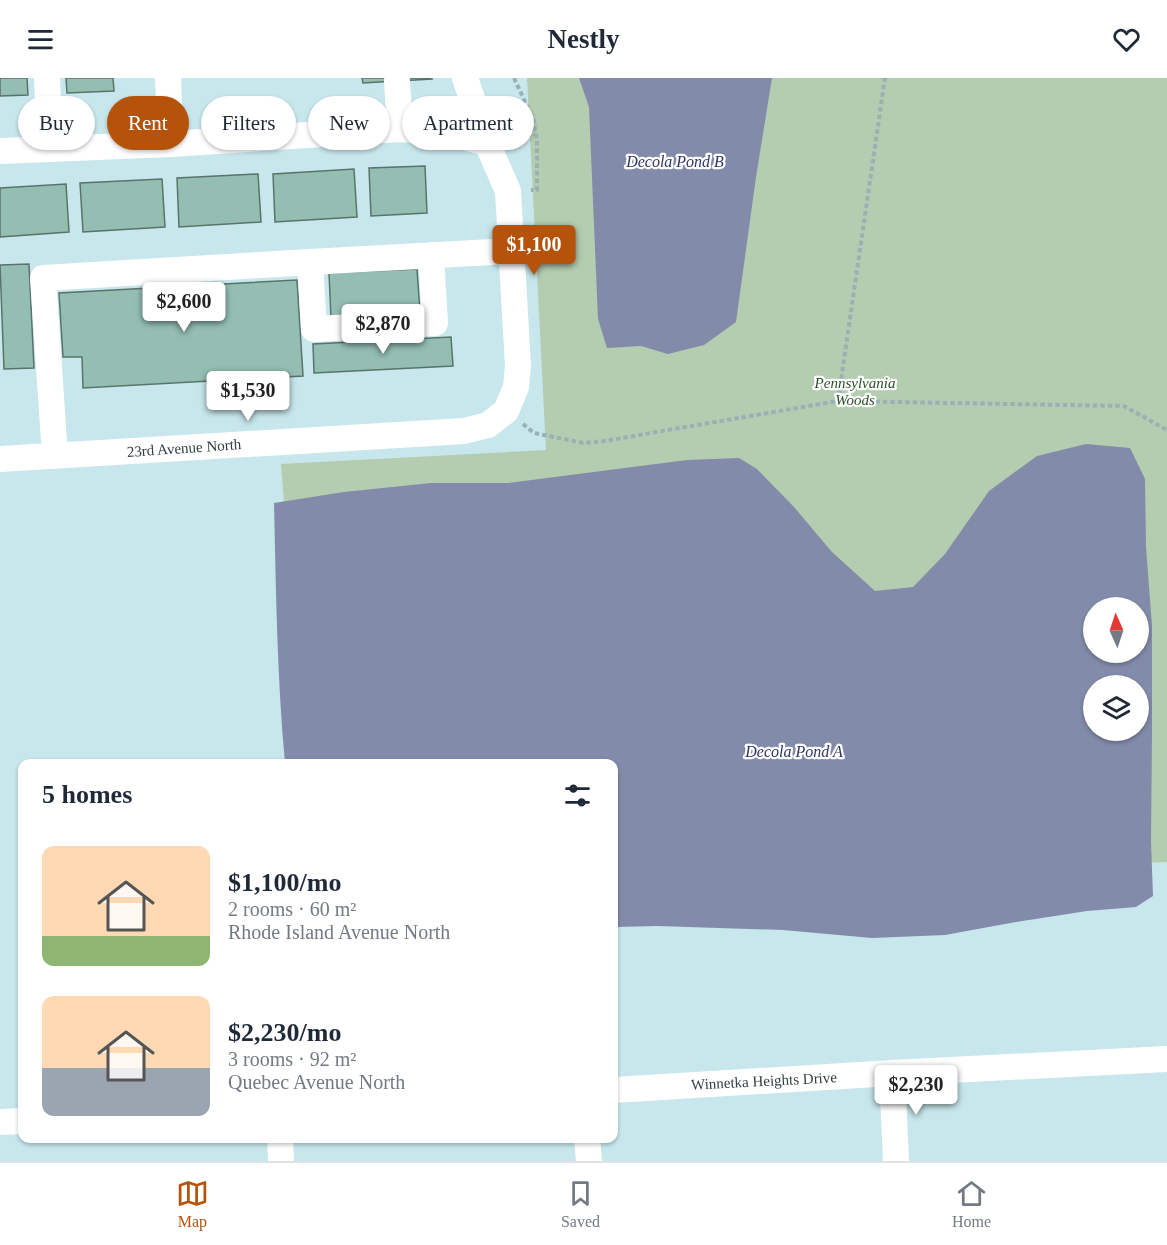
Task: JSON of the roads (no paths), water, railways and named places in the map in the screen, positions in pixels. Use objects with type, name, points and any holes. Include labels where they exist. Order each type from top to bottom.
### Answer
[{"type":"street","points":[[46,78],[47,96]]},
{"type":"street","points":[[168,78],[169,96]]},
{"type":"street","points":[[465,78],[471,96]]},
{"type":"street","points":[[189,143],[400,129],[397,81]]},
{"type":"street","points":[[0,151],[18,150]]},
{"type":"street","points":[[55,456],[43,278],[511,251],[508,191],[491,150]]},
{"type":"street","name":"23rd Avenue North","points":[[0,459],[464,431],[488,425],[506,411],[516,387],[518,366],[511,251]]},
{"type":"street","points":[[310,262],[314,329],[435,323],[431,255]]},
{"type":"street","name":"Winnetka Heights Drive","points":[[618,1090],[1167,1059]]},
{"type":"street","points":[[892,1073],[896,1161]]},
{"type":"street","points":[[0,1122],[18,1121]]},
{"type":"street","points":[[280,1143],[281,1161]]},
{"type":"street","points":[[587,1143],[588,1161]]},
{"type":"water","name":"Decola Pond B","points":[[579,78],[772,78],[736,322],[704,345],[668,354],[641,346],[607,348],[598,319],[589,107]]},
{"type":"water","name":"Decola Pond A","points":[[1086,444],[1130,448],[1145,479],[1146,547],[1152,626],[1153,896],[1136,907],[1087,911],[945,935],[872,938],[783,930],[618,927],[618,759],[285,759],[276,601],[274,503],[344,492],[431,483],[508,483],[687,460],[739,458],[757,469],[794,507],[832,552],[875,591],[913,587],[945,554],[989,491],[1037,456]]},
{"type":"park label","name":"Pennsylvania Woods","points":[[855,392]]}]
